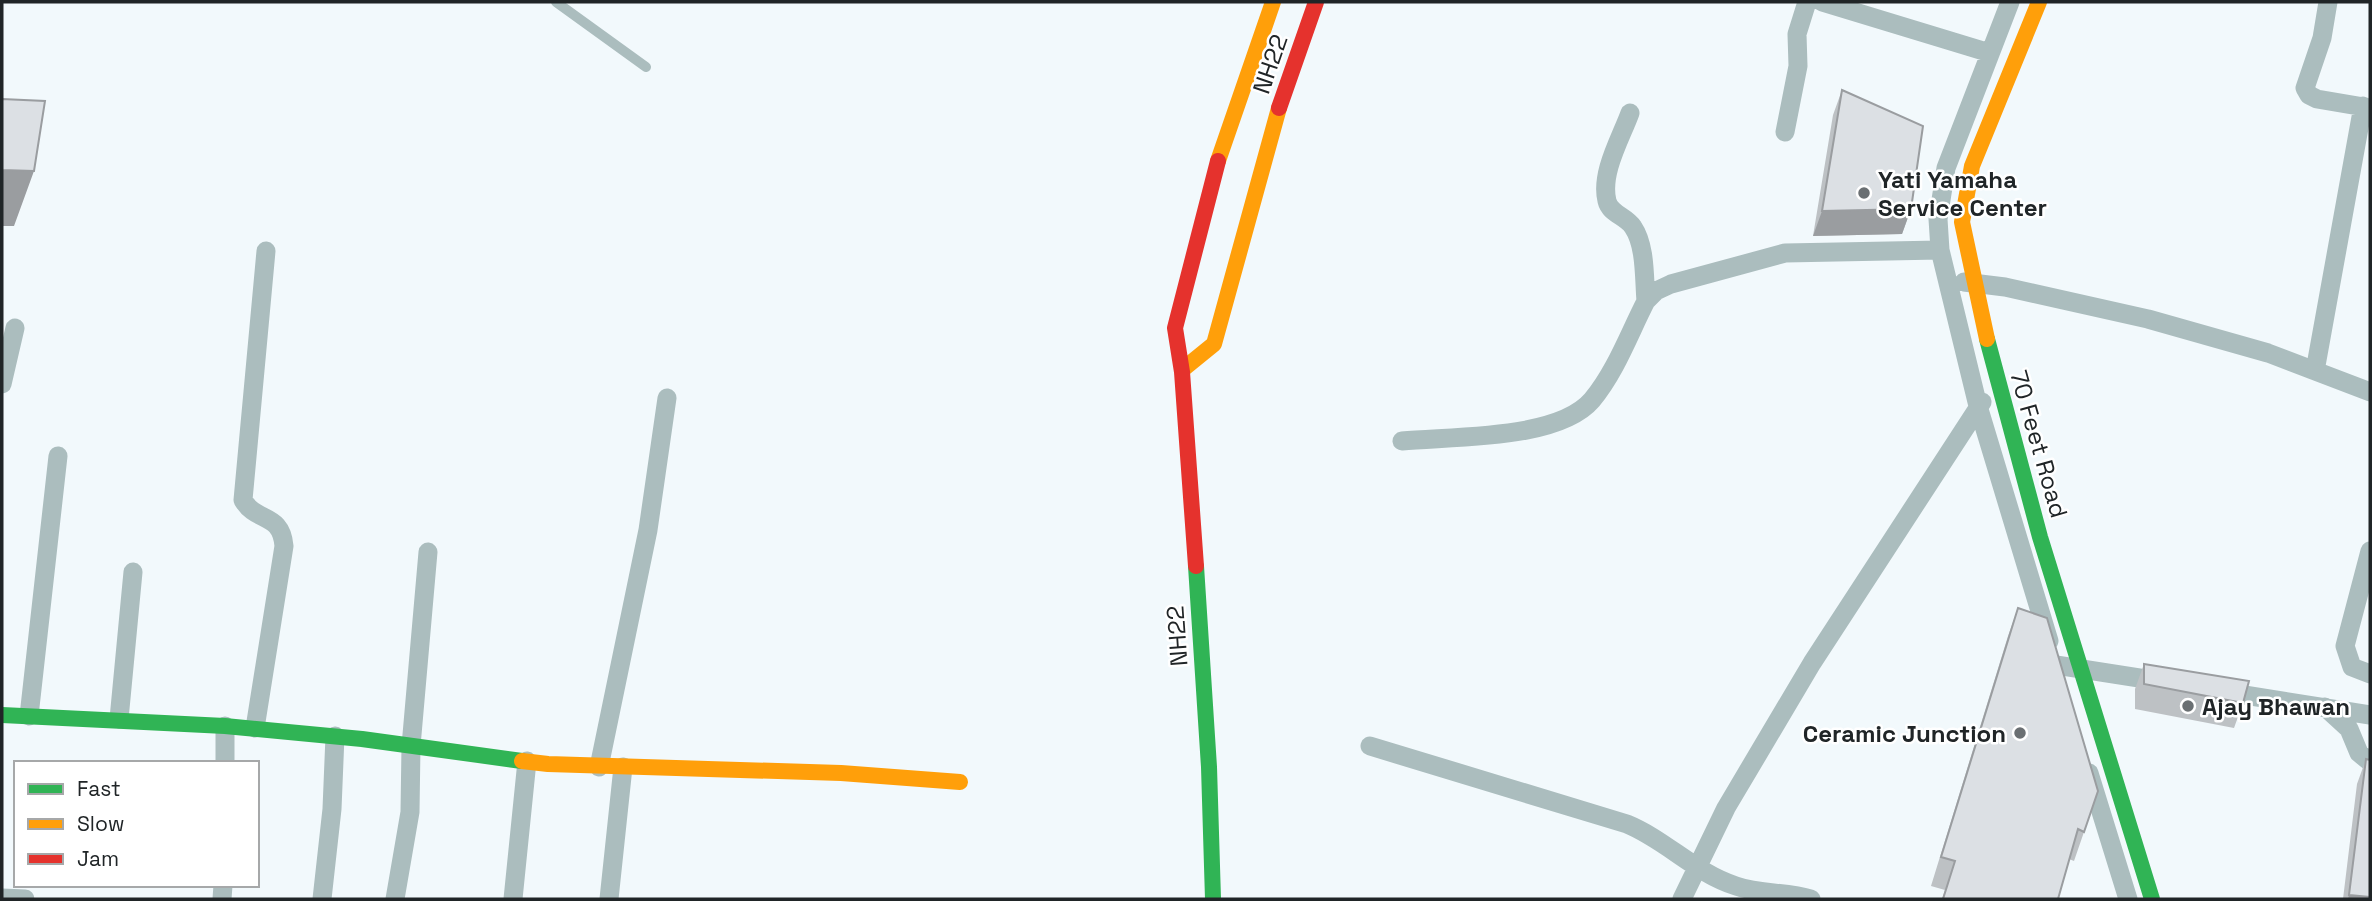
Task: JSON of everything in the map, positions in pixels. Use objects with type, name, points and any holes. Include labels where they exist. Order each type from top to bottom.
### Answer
[{"type":"main road","name":"NH22","points":[[1213,899],[1211,817],[1193,516],[1181,407],[1182,370],[1175,334],[1206,197],[1231,110],[1273,2]]},
{"type":"main road","name":"NH22","points":[[1182,370],[1214,345],[1268,140],[1317,2]]},
{"type":"main road","name":"70 Feet Road","points":[[2039,2],[1972,166],[1965,193],[1962,222],[1997,385],[2152,899]]},
{"type":"main road","points":[[2,715],[256,728],[599,768],[841,773],[960,782]]},
{"type":"street","points":[[1785,132],[1798,66],[1797,34],[1807,2]]},
{"type":"street","points":[[1822,2],[1990,53]]},
{"type":"street","name":"70 Feet Road","points":[[2010,2],[1946,168],[1938,219],[1940,250],[1978,406],[2064,691]]},
{"type":"street","points":[[2315,371],[2367,107],[2317,99],[2309,95],[2305,88],[2322,38],[2328,2]]},
{"type":"street","points":[[1630,113],[1608,174],[1607,203],[1614,213],[1632,225],[1637,237],[1646,301]]},
{"type":"street","points":[[1402,441],[1532,430],[1553,426],[1570,418],[1590,403],[1600,389],[1646,301],[1656,290],[1671,284],[1785,253],[1940,250]]},
{"type":"street","points":[[256,728],[284,546],[277,524],[247,507],[243,500],[266,251]]},
{"type":"street","points":[[1949,284],[1973,281],[2148,319],[2268,353],[2370,393]]},
{"type":"street","points":[[2,384],[15,328]]},
{"type":"street","points":[[1682,899],[1726,807],[1812,663],[1858,597],[1978,406],[1997,385]]},
{"type":"street","points":[[599,768],[648,530],[667,398]]},
{"type":"street","points":[[29,716],[58,456]]},
{"type":"street","points":[[2370,551],[2345,646],[2352,667],[2370,674]]},
{"type":"street","points":[[396,899],[410,812],[411,746],[428,552]]},
{"type":"street","points":[[119,719],[134,572]]},
{"type":"street","points":[[2056,665],[2370,715]]},
{"type":"street","points":[[2324,706],[2349,730],[2359,753],[2370,762]]},
{"type":"street","points":[[225,726],[225,761]]},
{"type":"street","points":[[322,899],[335,736]]},
{"type":"street","points":[[1370,746],[1627,824],[1659,839],[1696,867],[1736,886],[1811,899]]},
{"type":"street","points":[[2084,756],[2128,899]]},
{"type":"street","points":[[513,899],[527,761]]},
{"type":"street","points":[[609,899],[623,767]]},
{"type":"street","points":[[2,898],[25,899]]},
{"type":"lane","points":[[556,2],[646,67]]},
{"type":"building","name":"Yati Yamaha Service Center","points":[[1842,90],[1923,126],[1911,209],[1822,211]]},
{"type":"building","points":[[2,99],[45,101],[34,171],[2,170]]},
{"type":"building","name":"Ceramic Junction","points":[[2018,608],[2047,618],[2098,791],[2084,832],[2078,829],[2058,899],[1943,899],[1955,861],[1941,857]]},
{"type":"building","points":[[2144,664],[2249,681],[2243,703],[2144,684]]},
{"type":"building","points":[[2366,759],[2370,760],[2370,897],[2349,895]]},
{"type":"traffic: fast","points":[[1987,339],[2040,537],[2152,899]]},
{"type":"traffic: fast","points":[[1196,566],[1209,767],[1213,899]]},
{"type":"traffic: fast","points":[[2,715],[225,726],[362,739],[522,761]]},
{"type":"traffic: slow","points":[[1218,161],[1273,2]]},
{"type":"traffic: slow","points":[[1987,339],[1962,222],[1972,166],[2039,2]]},
{"type":"traffic: slow","points":[[1182,370],[1214,344],[1279,108]]},
{"type":"traffic: slow","points":[[522,761],[841,773],[960,782]]},
{"type":"traffic: jam","points":[[1279,108],[1316,2]]},
{"type":"traffic: jam","points":[[1196,566],[1182,372],[1175,328],[1218,161]]},
{"type":"place","name":"Yati Yamaha Service Center","points":[[1864,193]]},
{"type":"place","name":"Ajay Bhawan","points":[[2188,706]]},
{"type":"place","name":"Ceramic Junction","points":[[2020,733]]}]
